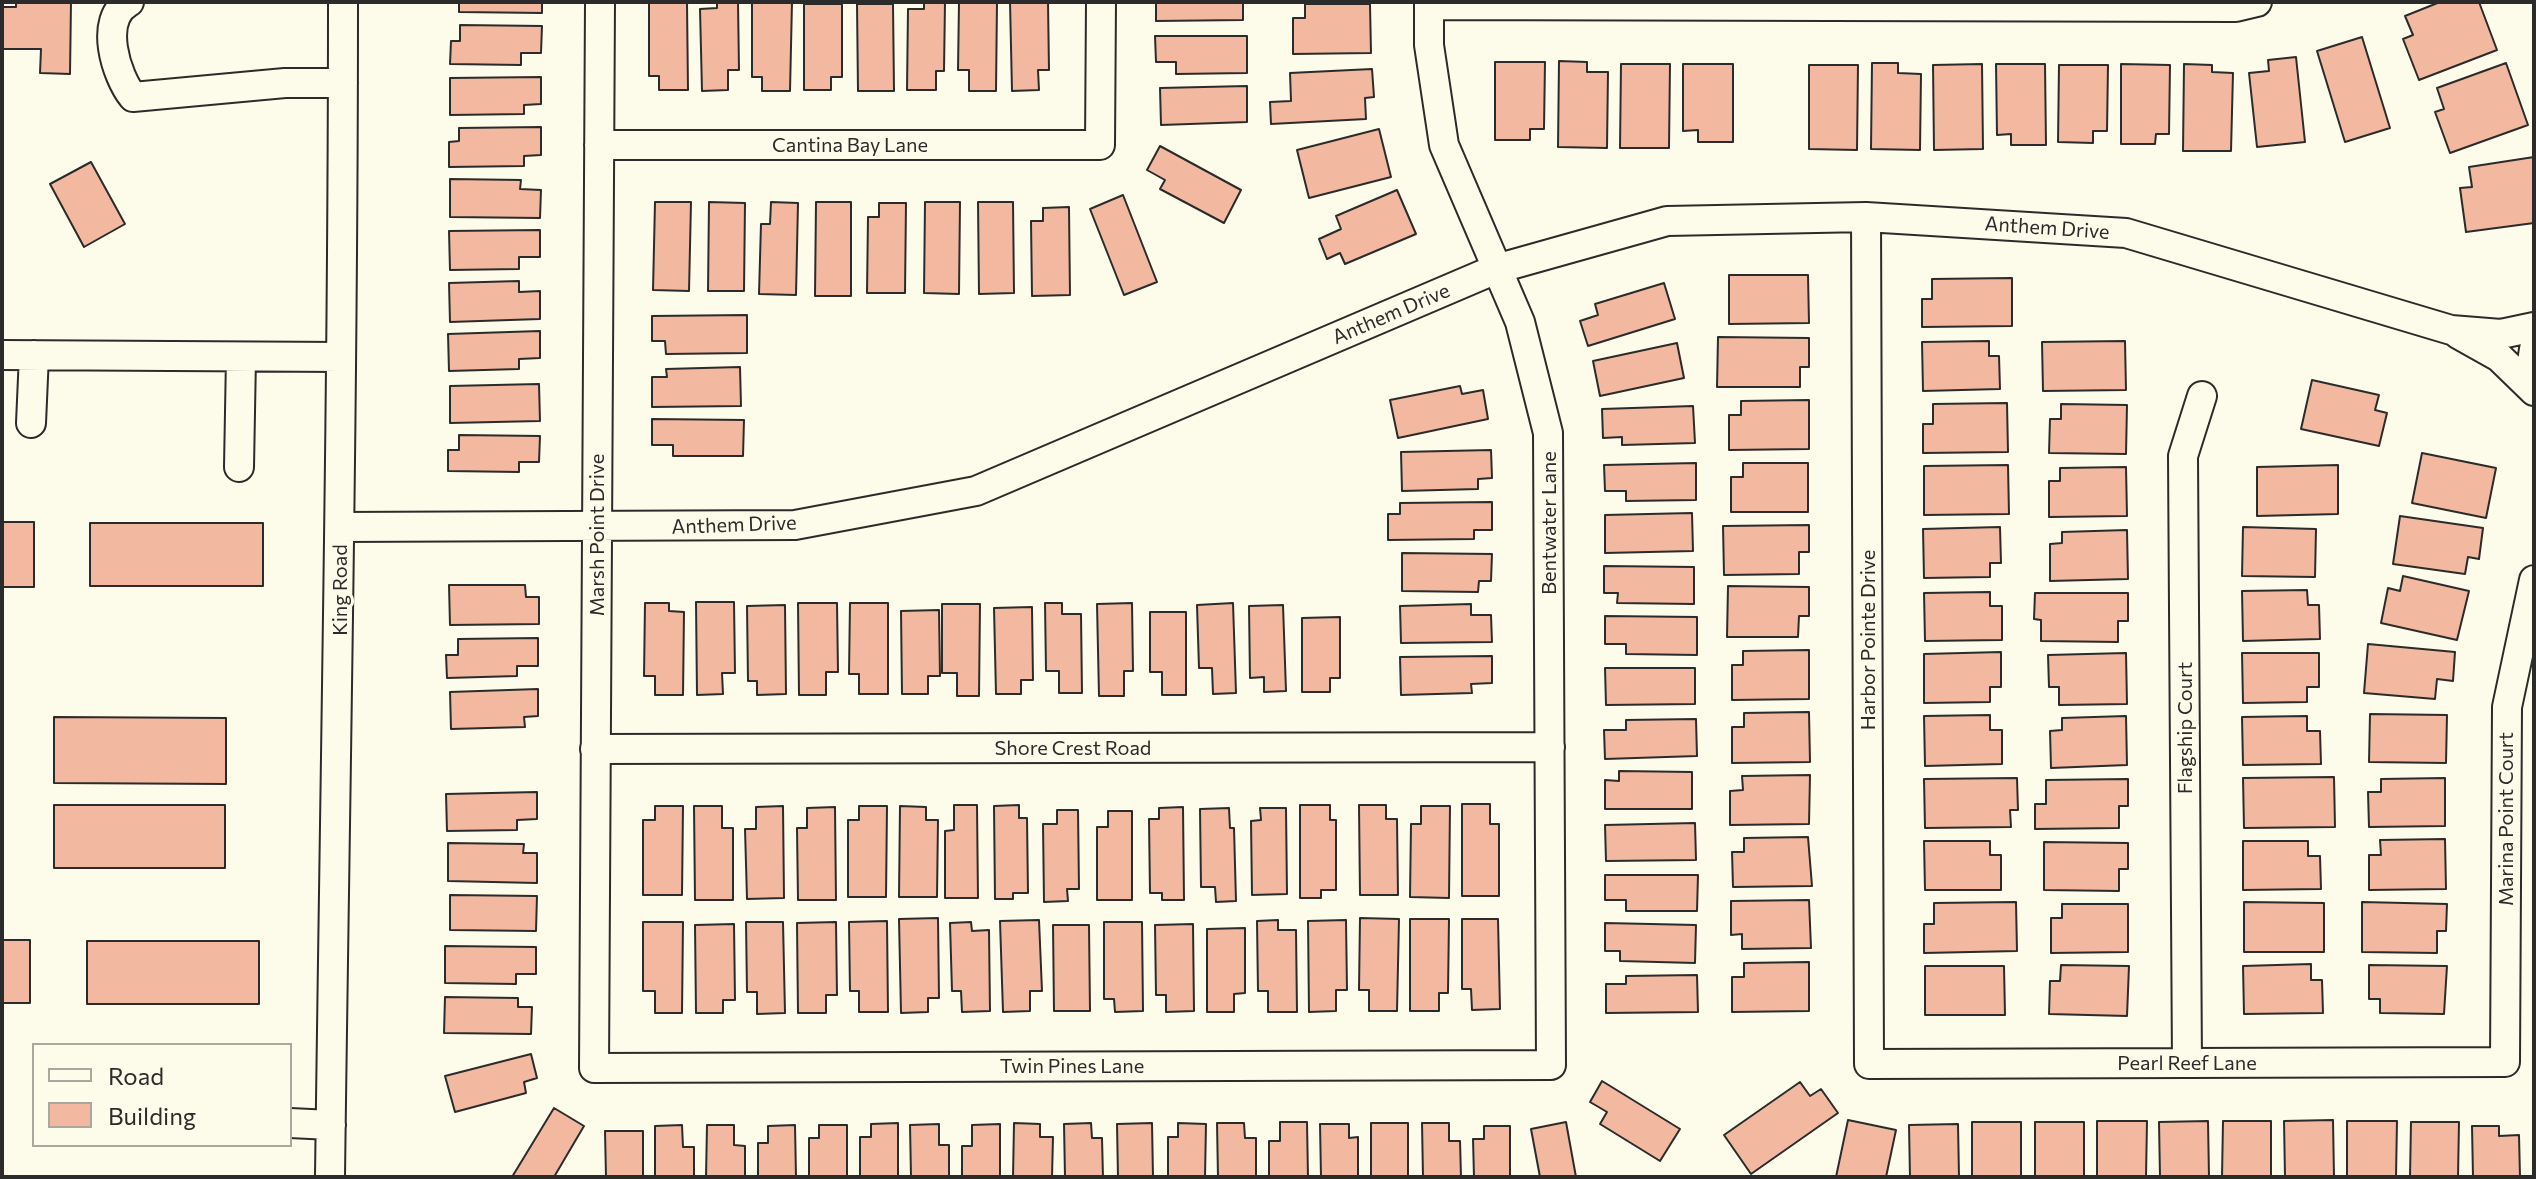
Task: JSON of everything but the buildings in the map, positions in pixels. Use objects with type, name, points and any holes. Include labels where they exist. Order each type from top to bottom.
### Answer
[{"type":"street","points":[[129,2],[121,6],[113,25],[114,54],[119,79],[133,97],[285,83],[343,83]]},
{"type":"street","name":"King Road","points":[[330,1177],[340,527],[343,2]]},
{"type":"street","name":"Marsh Point Drive","points":[[594,1068],[600,2]]},
{"type":"street","name":"Cantina Bay Lane","points":[[599,145],[1100,145],[1101,2]]},
{"type":"street","points":[[1429,3],[2236,7],[2257,2]]},
{"type":"street","name":"Bentwater Lane","points":[[1429,3],[1429,45],[1444,145],[1520,322],[1548,433],[1551,1065]]},
{"type":"street","name":"Anthem Drive","points":[[340,527],[795,525],[976,491],[1496,269],[1667,221],[1866,217],[2126,233],[2451,330],[2501,334],[2534,327]]},
{"type":"street","name":"Harbor Pointe Drive","points":[[1866,217],[1869,1064]]},
{"type":"street","name":"Anthem Drive","points":[[2451,330],[2499,357],[2534,389]]},
{"type":"street","points":[[2534,349],[2531,369],[2534,389]]},
{"type":"street","points":[[2,355],[341,357]]},
{"type":"street","points":[[31,423],[34,355]]},
{"type":"street","points":[[239,467],[241,357]]},
{"type":"street","name":"Flagship Court","points":[[2187,1063],[2183,456],[2202,396]]},
{"type":"street","name":"Marina Point Court","points":[[2505,1062],[2507,707],[2534,580]]},
{"type":"street","name":"Shore Crest Road","points":[[595,749],[1550,747]]},
{"type":"street","name":"Pearl Reef Lane","points":[[1869,1064],[2505,1062]]},
{"type":"street","name":"Twin Pines Lane","points":[[594,1068],[1551,1065]]},
{"type":"street","points":[[292,1123],[331,1125]]}]
